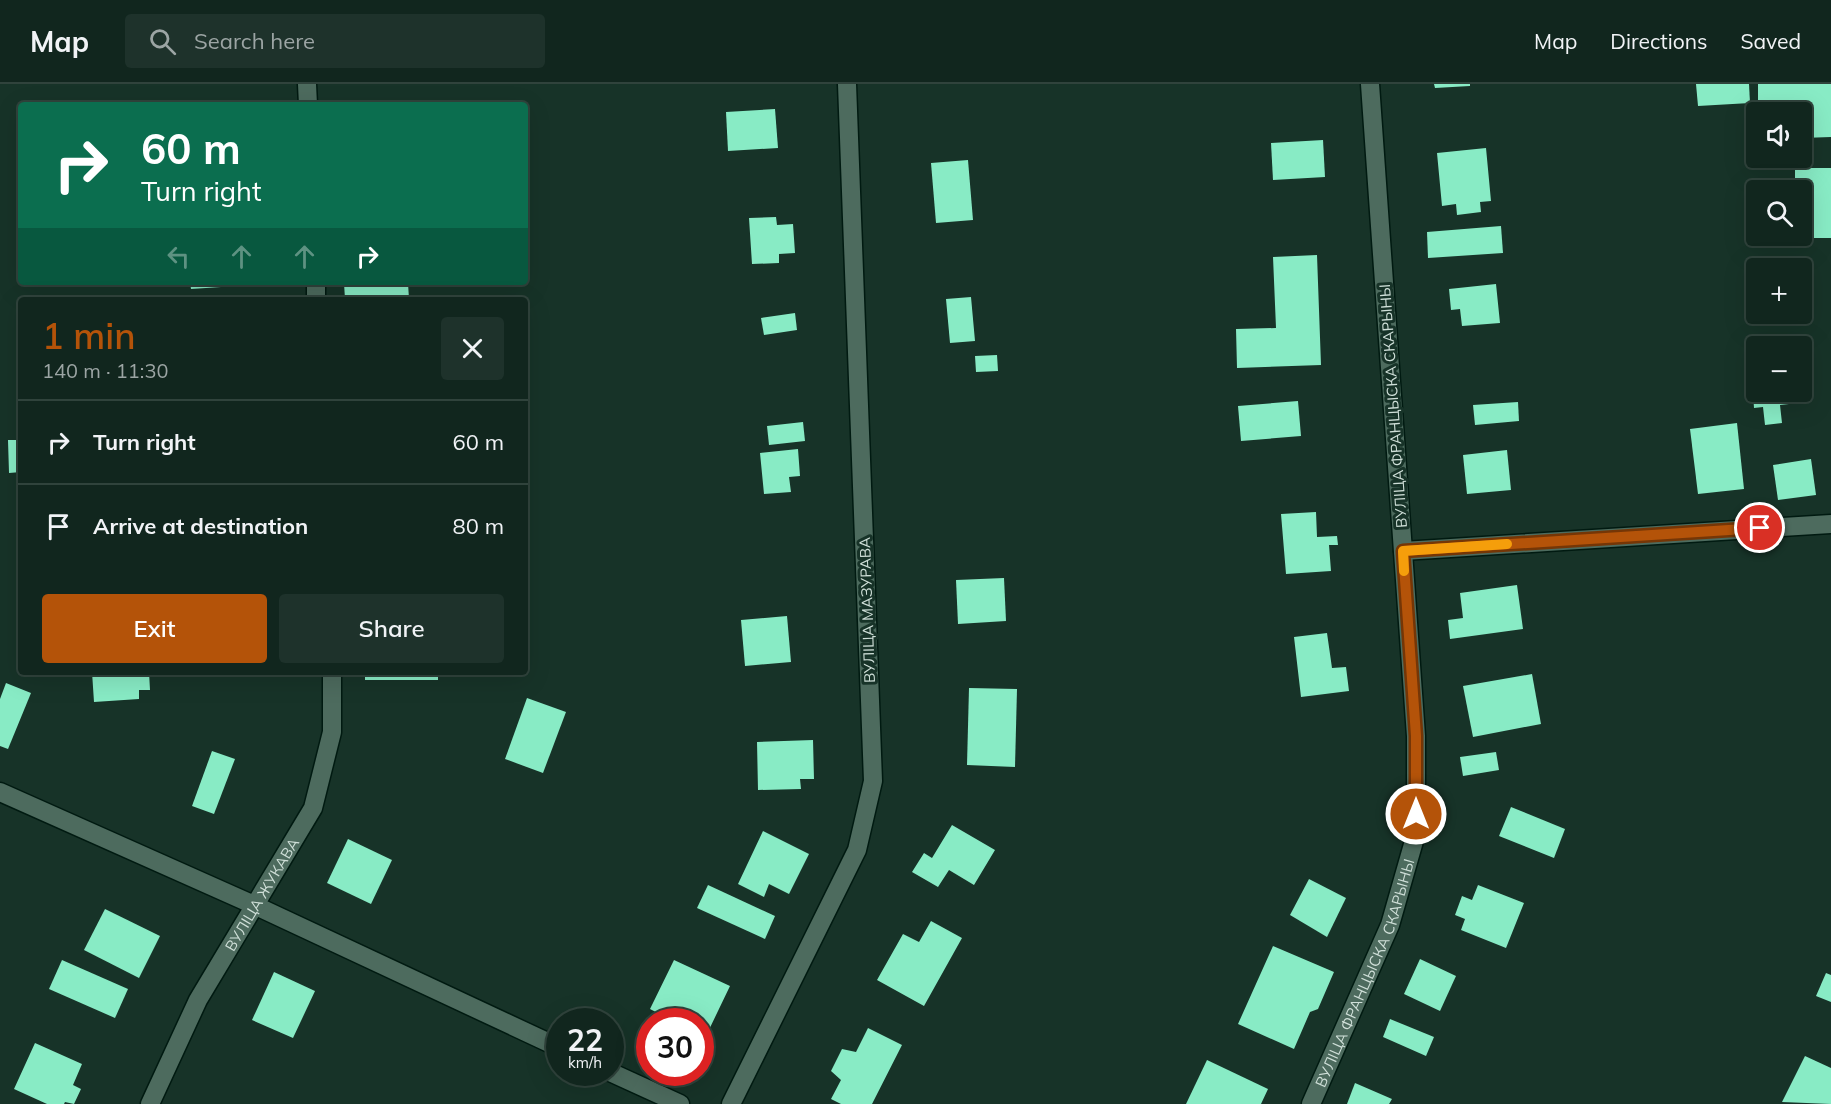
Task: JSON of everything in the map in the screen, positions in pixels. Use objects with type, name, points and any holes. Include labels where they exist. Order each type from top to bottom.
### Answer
[{"type":"street","points":[[307,84],[308,102]]},
{"type":"street","name":"ВУЛІЦА МАЗУРАВА","points":[[731,1104],[857,850],[873,780],[846,84]]},
{"type":"street","name":"ВУЛІЦА ФРАНЦЫСКА СКАРЫНЫ","points":[[1311,1104],[1389,925],[1416,834],[1416,736],[1370,84]]},
{"type":"street","points":[[1403,551],[1831,524]]},
{"type":"street","name":"ВУЛІЦА ЖУКАВА","points":[[150,1104],[198,1000],[313,808],[332,732],[332,675]]},
{"type":"street","points":[[0,792],[254,905],[546,1041]]},
{"type":"street","points":[[624,1078],[680,1104]]},
{"type":"building","points":[[1434,84],[1470,84],[1470,86],[1435,88]]},
{"type":"building","points":[[1696,84],[1749,84],[1750,102],[1698,106]]},
{"type":"building","points":[[1758,84],[1831,84],[1831,137],[1812,138],[1812,102],[1758,102]]},
{"type":"building","points":[[775,109],[778,148],[728,151],[726,112]]},
{"type":"building","points":[[1323,140],[1325,177],[1273,180],[1271,143]]},
{"type":"building","points":[[1486,148],[1491,201],[1480,202],[1481,212],[1457,215],[1456,204],[1442,206],[1437,153]]},
{"type":"building","points":[[968,160],[973,220],[936,223],[931,163]]},
{"type":"building","points":[[1795,168],[1831,168],[1831,238],[1812,238],[1812,180],[1795,180]]},
{"type":"building","points":[[776,217],[777,225],[793,224],[795,253],[779,254],[779,263],[752,264],[749,218]]},
{"type":"building","points":[[1501,226],[1503,253],[1428,258],[1427,232]]},
{"type":"building","points":[[1317,255],[1321,365],[1237,368],[1236,329],[1276,328],[1273,257]]},
{"type":"building","points":[[1496,284],[1500,323],[1462,326],[1460,309],[1451,310],[1449,289]]},
{"type":"building","points":[[190,285],[236,285],[236,286],[191,289]]},
{"type":"building","points":[[344,285],[408,285],[409,297],[345,297]]},
{"type":"building","points":[[971,297],[975,341],[950,343],[946,299]]},
{"type":"building","points":[[795,313],[797,330],[764,335],[761,318]]},
{"type":"building","points":[[997,355],[998,371],[976,372],[975,356]]},
{"type":"building","points":[[1298,401],[1301,436],[1241,441],[1238,406]]},
{"type":"building","points":[[1518,402],[1519,421],[1475,425],[1473,405]]},
{"type":"building","points":[[1754,402],[1789,402],[1789,404],[1780,405],[1782,423],[1765,425],[1763,407],[1754,408]]},
{"type":"building","points":[[803,422],[805,441],[769,445],[767,426]]},
{"type":"building","points":[[1737,423],[1744,489],[1698,494],[1690,429]]},
{"type":"building","points":[[8,440],[18,440],[18,472],[9,473]]},
{"type":"building","points":[[798,449],[800,476],[789,477],[791,492],[764,494],[760,453]]},
{"type":"building","points":[[1507,450],[1511,490],[1467,494],[1463,455]]},
{"type":"building","points":[[1811,459],[1816,495],[1778,500],[1773,465]]},
{"type":"building","points":[[1316,512],[1317,537],[1337,536],[1338,545],[1329,545],[1331,571],[1286,574],[1281,514]]},
{"type":"building","points":[[1004,578],[1006,621],[958,624],[956,580]]},
{"type":"building","points":[[1517,585],[1523,629],[1450,639],[1448,620],[1463,618],[1460,593]]},
{"type":"building","points":[[787,616],[791,662],[745,666],[741,620]]},
{"type":"building","points":[[1327,633],[1332,668],[1346,667],[1349,691],[1301,697],[1294,637]]},
{"type":"building","points":[[1532,674],[1541,724],[1473,737],[1463,686]]},
{"type":"building","points":[[92,675],[149,675],[150,690],[139,690],[139,699],[94,702]]},
{"type":"building","points":[[365,675],[438,675],[438,680],[365,680]]},
{"type":"building","points":[[6,683],[31,693],[8,749],[0,746],[0,699]]},
{"type":"building","points":[[969,688],[1017,689],[1015,767],[967,765]]},
{"type":"building","points":[[527,698],[566,712],[543,773],[505,759]]},
{"type":"building","points":[[813,740],[814,779],[800,779],[801,789],[758,790],[757,742]]},
{"type":"building","points":[[212,751],[235,759],[214,814],[192,806]]},
{"type":"building","points":[[1496,752],[1499,770],[1463,776],[1460,757]]},
{"type":"building","points":[[1511,807],[1565,829],[1554,858],[1499,836]]},
{"type":"building","points":[[952,825],[995,850],[974,885],[949,870],[938,887],[912,872],[924,853],[932,858]]},
{"type":"building","points":[[763,831],[809,854],[789,894],[769,884],[764,897],[738,884]]},
{"type":"building","points":[[348,839],[392,860],[371,904],[327,883]]},
{"type":"building","points":[[1309,879],[1346,898],[1327,937],[1290,915]]},
{"type":"building","points":[[708,885],[775,916],[765,939],[697,908]]},
{"type":"building","points":[[1478,885],[1524,903],[1506,948],[1461,930],[1465,919],[1455,915],[1462,896],[1472,900]]},
{"type":"building","points":[[105,909],[160,936],[139,978],[84,950]]},
{"type":"building","points":[[931,921],[962,938],[924,1006],[877,980],[903,934],[919,942]]},
{"type":"building","points":[[1273,946],[1334,972],[1318,1009],[1310,1012],[1294,1049],[1238,1024]]},
{"type":"building","points":[[1420,959],[1456,976],[1440,1011],[1404,994]]},
{"type":"building","points":[[62,960],[128,989],[115,1018],[49,989]]},
{"type":"building","points":[[674,960],[730,986],[714,1019],[714,1008],[650,1008]]},
{"type":"building","points":[[274,972],[315,991],[293,1038],[252,1020]]},
{"type":"building","points":[[1826,973],[1831,975],[1831,1002],[1816,996]]},
{"type":"building","points":[[1390,1019],[1434,1037],[1426,1056],[1383,1037]]},
{"type":"building","points":[[868,1028],[902,1045],[872,1104],[841,1104],[831,1099],[841,1080],[831,1071],[842,1049],[856,1052]]},
{"type":"building","points":[[35,1043],[82,1064],[73,1085],[81,1089],[74,1104],[65,1102],[64,1104],[47,1104],[14,1089]]},
{"type":"building","points":[[1805,1056],[1831,1068],[1831,1104],[1782,1102]]},
{"type":"building","points":[[1207,1060],[1268,1089],[1261,1104],[1186,1104]]},
{"type":"building","points":[[1355,1083],[1392,1099],[1389,1104],[1347,1104]]},
{"type":"slow traffic","points":[[1404,571],[1403,551],[1507,544]]},
{"type":"route","points":[[1416,814],[1416,736],[1403,551],[1760,528]]}]
